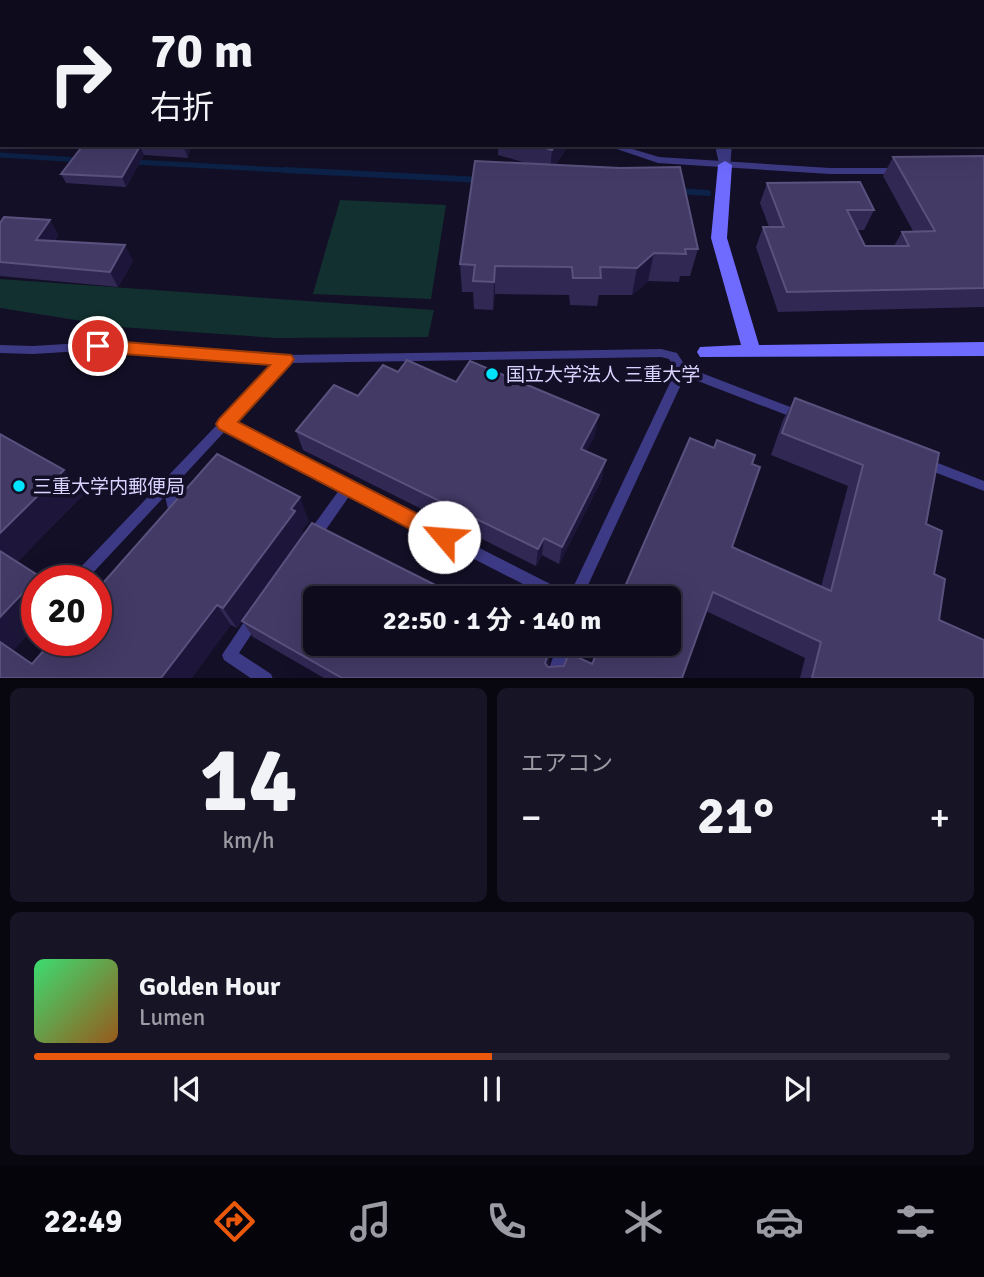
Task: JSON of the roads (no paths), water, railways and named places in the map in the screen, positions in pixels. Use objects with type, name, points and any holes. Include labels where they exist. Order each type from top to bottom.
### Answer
[{"type":"street","points":[[724,147],[719,238],[752,351]]},
{"type":"street","points":[[706,352],[984,349]]},
{"type":"lane","points":[[616,147],[658,160],[831,171],[907,171]]},
{"type":"lane","points":[[0,349],[98,346],[286,359],[661,353],[673,356],[682,370],[820,423]]},
{"type":"lane","points":[[92,565],[286,359]]},
{"type":"lane","points":[[581,586],[682,370]]},
{"type":"lane","points":[[225,424],[540,586]]},
{"type":"lane","points":[[908,457],[984,486]]},
{"type":"lane","points":[[169,483],[177,527]]},
{"type":"lane","points":[[309,544],[348,488]]},
{"type":"lane","points":[[261,611],[229,655],[266,678]]},
{"type":"lane","points":[[552,678],[560,656]]},
{"type":"waterway","points":[[0,155],[80,160]]},
{"type":"waterway","points":[[134,162],[319,172]]},
{"type":"waterway","points":[[285,170],[482,180]]},
{"type":"waterway","points":[[679,191],[708,193]]},
{"type":"place","name":"国立大学法人 三重大学","points":[[492,374]]},
{"type":"place","name":"三重大学内郵便局","points":[[19,486]]}]
